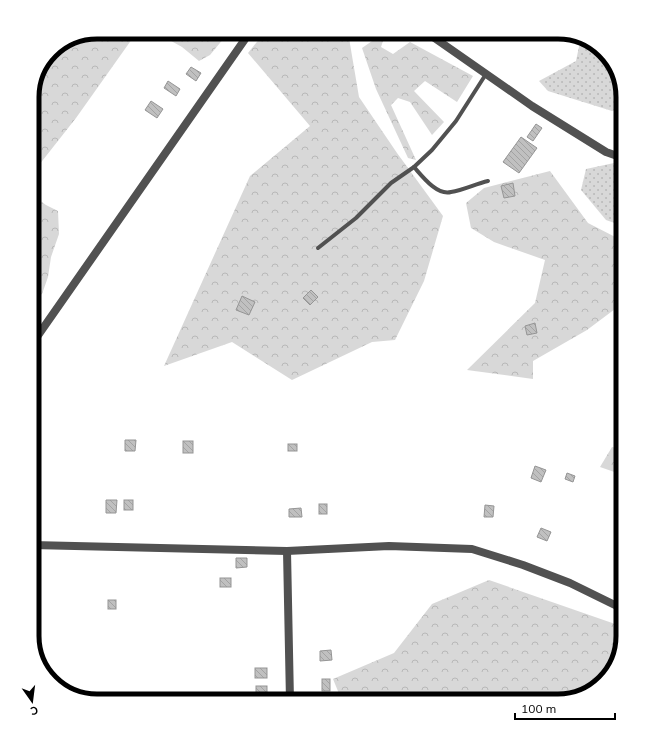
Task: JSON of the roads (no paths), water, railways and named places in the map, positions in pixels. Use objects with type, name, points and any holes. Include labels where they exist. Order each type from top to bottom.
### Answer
[{"type":"street","points":[[39,334],[245,39]]},
{"type":"street","points":[[439,39],[532,106],[606,152],[616,156]]},
{"type":"street","points":[[39,545],[287,550],[389,546],[472,549],[523,564],[570,583],[616,606]]},
{"type":"street","points":[[287,550],[290,694]]},
{"type":"lane","points":[[318,248],[356,218],[390,183],[414,166],[432,150],[456,122],[486,74]]},
{"type":"lane","points":[[414,166],[435,188],[450,193],[474,184],[488,181]]}]
